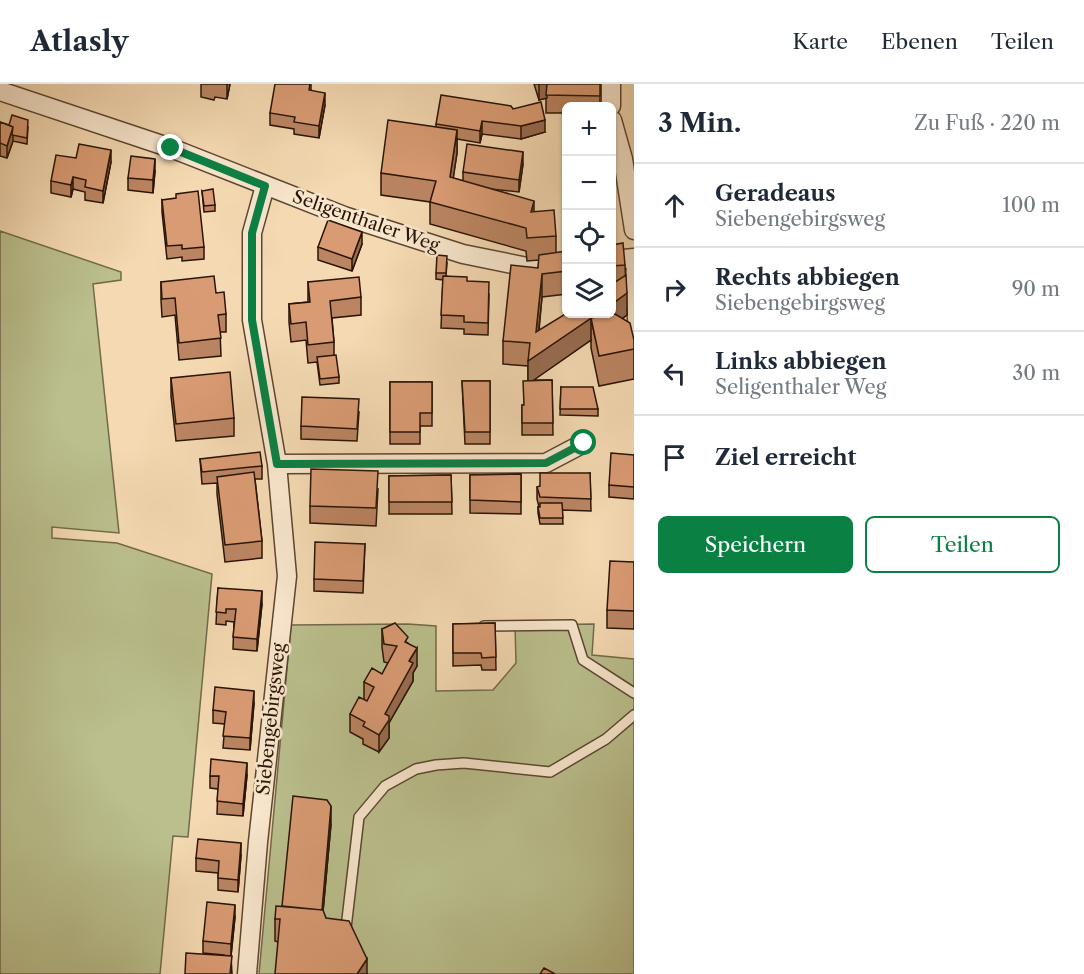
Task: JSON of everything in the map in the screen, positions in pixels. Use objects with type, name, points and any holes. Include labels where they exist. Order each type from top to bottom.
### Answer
[{"type":"street","points":[[610,84],[611,102]]},
{"type":"street","name":"Seligenthaler Weg","points":[[0,91],[171,148],[344,216],[464,254],[532,268],[562,265]]},
{"type":"street","points":[[616,134],[623,159],[634,230]]},
{"type":"street","name":"Siebengebirgsweg","points":[[247,974],[258,842],[286,576],[277,464],[252,320],[252,233],[265,186]]},
{"type":"street","points":[[616,260],[633,258]]},
{"type":"street","points":[[277,464],[546,463],[584,443]]},
{"type":"lane","points":[[633,258],[630,290],[634,335]]},
{"type":"lane","points":[[472,627],[572,625],[583,660],[634,693]]},
{"type":"lane","points":[[346,928],[359,817],[385,786],[416,769],[436,765],[464,763],[550,772],[606,739],[634,715]]},
{"type":"green space","points":[[0,231],[121,272],[121,280],[93,284],[119,533],[52,527],[52,538],[117,543],[212,574],[188,837],[173,836],[160,974],[0,974]]},
{"type":"green space","points":[[408,624],[436,626],[436,691],[493,690],[516,663],[515,625],[594,624],[592,655],[634,659],[634,974],[259,974],[291,625]]},
{"type":"building","points":[[275,84],[310,84],[309,90],[325,93],[319,126],[294,122],[295,117],[270,113]]},
{"type":"building","points":[[547,84],[600,84],[600,96],[546,95]]},
{"type":"building","points":[[441,95],[511,106],[513,109],[541,102],[545,120],[521,126],[482,121],[480,131],[436,124]]},
{"type":"building","points":[[12,115],[28,120],[27,138],[12,135],[13,127],[9,125]]},
{"type":"building","points":[[388,120],[457,130],[450,177],[534,201],[531,212],[554,210],[556,236],[527,238],[526,228],[430,202],[436,181],[381,173]]},
{"type":"building","points":[[0,122],[13,127],[7,146],[0,143]]},
{"type":"building","points":[[79,144],[111,150],[103,191],[85,187],[86,180],[73,177],[71,185],[51,181],[56,155],[76,158]]},
{"type":"building","points":[[467,144],[523,152],[519,180],[463,172]]},
{"type":"building","points":[[131,156],[155,159],[153,180],[128,178]]},
{"type":"building","points":[[213,189],[215,205],[204,206],[202,191]]},
{"type":"building","points":[[198,191],[204,247],[182,249],[182,245],[167,246],[162,200],[176,198],[176,194]]},
{"type":"building","points":[[328,220],[362,232],[352,259],[318,247]]},
{"type":"building","points":[[623,243],[625,265],[616,266],[616,244]]},
{"type":"building","points":[[562,252],[562,272],[542,274],[536,332],[562,316],[562,318],[591,318],[528,361],[530,343],[503,341],[511,265],[538,268],[539,255]]},
{"type":"building","points":[[437,255],[447,256],[446,273],[436,273]]},
{"type":"building","points":[[626,275],[627,293],[616,301],[616,281]]},
{"type":"building","points":[[214,276],[216,293],[224,292],[226,314],[218,315],[221,338],[179,343],[175,298],[162,299],[161,282]]},
{"type":"building","points":[[443,276],[467,277],[467,281],[489,282],[488,323],[464,322],[464,316],[441,315]]},
{"type":"building","points":[[359,277],[361,297],[330,301],[334,342],[308,345],[306,322],[291,324],[289,304],[310,302],[308,282]]},
{"type":"building","points":[[616,315],[630,323],[634,349],[599,356],[591,318],[616,318]]},
{"type":"building","points":[[336,355],[339,377],[320,379],[317,357]]},
{"type":"building","points":[[230,372],[234,418],[176,424],[171,378]]},
{"type":"building","points":[[552,380],[553,423],[522,423],[523,381]]},
{"type":"building","points":[[462,381],[490,381],[490,432],[465,432]]},
{"type":"building","points":[[390,382],[432,382],[432,413],[420,413],[420,432],[390,432]]},
{"type":"building","points":[[561,387],[593,387],[598,409],[560,409]]},
{"type":"building","points":[[302,397],[359,399],[357,429],[301,426]]},
{"type":"building","points":[[260,452],[262,466],[202,472],[200,459]]},
{"type":"building","points":[[611,453],[634,455],[634,487],[609,485]]},
{"type":"building","points":[[311,469],[378,471],[376,508],[310,506]]},
{"type":"building","points":[[254,472],[262,541],[225,545],[217,477]]},
{"type":"building","points":[[540,473],[590,473],[591,499],[540,497],[537,487],[540,486]]},
{"type":"building","points":[[521,474],[521,502],[470,500],[470,475]]},
{"type":"building","points":[[451,475],[452,502],[389,502],[389,476]]},
{"type":"building","points":[[540,503],[562,503],[563,518],[540,518],[538,507]]},
{"type":"building","points":[[315,542],[365,544],[363,581],[314,579]]},
{"type":"building","points":[[610,561],[634,562],[634,611],[607,610]]},
{"type":"building","points":[[218,588],[262,591],[257,639],[233,637],[236,609],[226,609],[226,613],[216,612]]},
{"type":"building","points":[[395,623],[408,637],[405,642],[417,648],[409,661],[413,663],[385,714],[389,716],[389,720],[379,735],[363,726],[365,722],[350,714],[359,697],[367,701],[374,687],[364,682],[372,668],[382,674],[397,646],[384,644],[382,629]]},
{"type":"building","points":[[495,623],[496,657],[482,658],[481,653],[453,653],[453,624]]},
{"type":"building","points":[[215,687],[254,691],[250,738],[223,736],[226,712],[213,710]]},
{"type":"building","points":[[211,759],[247,763],[243,804],[217,801],[219,776],[210,776]]},
{"type":"building","points":[[293,796],[327,800],[331,806],[322,910],[282,906]]},
{"type":"building","points":[[198,839],[241,843],[238,880],[218,878],[219,861],[196,858]]},
{"type":"building","points":[[207,902],[235,905],[231,944],[203,941]]},
{"type":"building","points":[[276,906],[323,910],[326,918],[349,921],[367,959],[357,974],[275,974],[280,919],[275,919]]},
{"type":"building","points":[[186,953],[232,956],[230,974],[185,974]]},
{"type":"building","points":[[544,968],[555,974],[540,974]]},
{"type":"route","points":[[171,148],[265,186],[252,233],[252,320],[277,464],[546,463],[584,443]]}]
